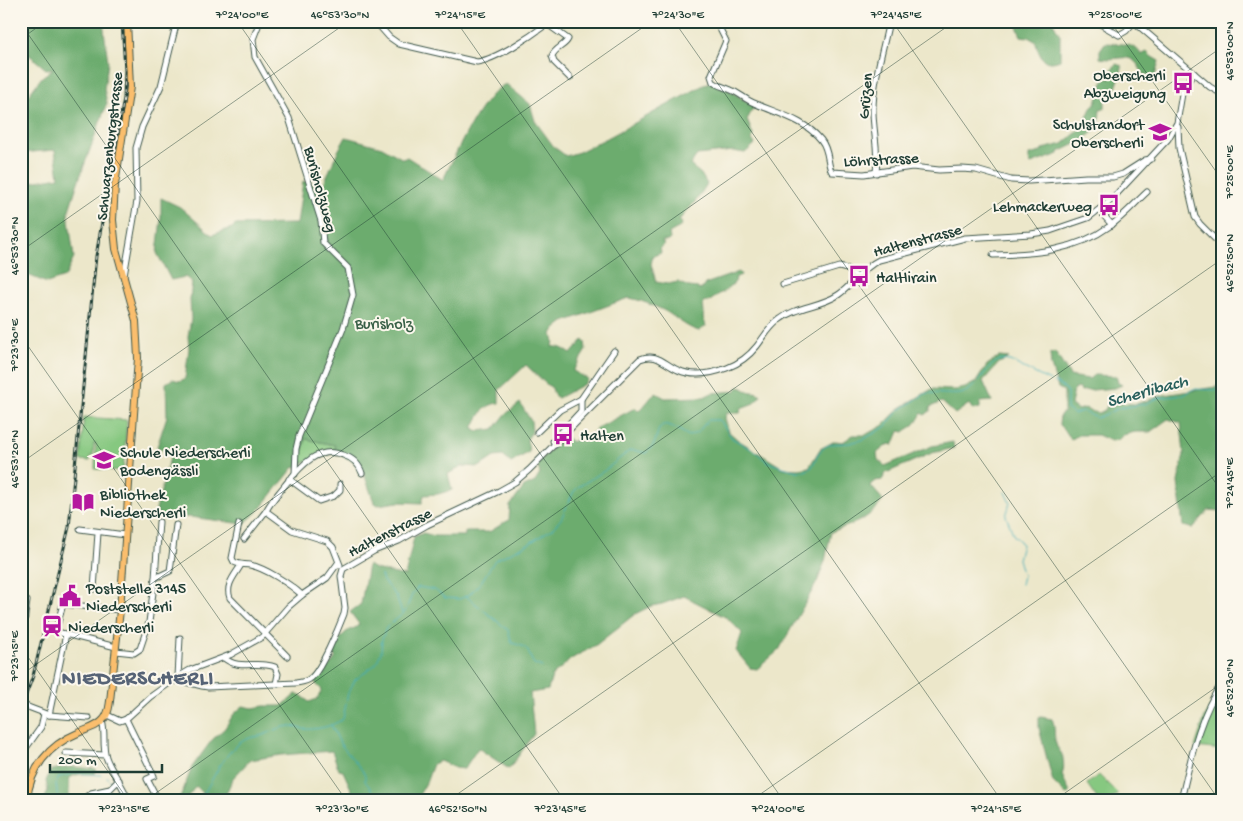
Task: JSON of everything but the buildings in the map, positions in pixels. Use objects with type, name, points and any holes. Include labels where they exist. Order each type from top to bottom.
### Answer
[{"type":"main road","name":"Schwarzenburgstrasse","points":[[27,800],[33,775],[47,752],[61,742],[102,722],[107,715],[110,701],[120,610],[138,358],[136,322],[115,242],[113,215],[115,185],[130,87],[127,21]]},
{"type":"street","points":[[123,276],[137,201],[136,148],[142,127],[161,86],[177,21]]},
{"type":"street","name":"Burisholzweg","points":[[260,21],[253,39],[255,57],[289,118],[321,221],[323,243],[348,268],[353,295],[343,329],[299,436],[294,474]]},
{"type":"street","points":[[375,21],[389,37],[399,44],[477,62],[514,46],[547,24],[568,38],[568,41],[554,52],[552,56],[553,60],[570,78]]},
{"type":"street","name":"Löhrstrasse","points":[[716,21],[726,41],[711,76],[713,82],[733,90],[755,104],[800,122],[823,143],[829,155],[832,172],[876,173],[912,167],[939,170],[976,170],[1019,180],[1086,176],[1109,177],[1123,174],[1145,160],[1151,159]]},
{"type":"street","name":"Grüzen","points":[[876,173],[878,155],[873,119],[873,100],[889,21]]},
{"type":"street","points":[[1095,21],[1119,35],[1126,31],[1133,22],[1222,94]]},
{"type":"street","name":"Haltenstrasse","points":[[176,679],[200,687],[208,687],[304,682],[312,677],[320,667],[346,608],[341,576],[343,569],[374,550],[399,541],[427,525],[508,487],[555,445],[640,359],[650,356],[655,357],[677,370],[695,374],[725,369],[750,354],[772,326],[783,316],[834,298],[871,264],[887,257],[965,238],[1050,231],[1078,222],[1099,210],[1151,159],[1168,139],[1177,126],[1183,88],[1194,73]]},
{"type":"street","points":[[1214,89],[1222,87]]},
{"type":"street","points":[[1177,126],[1179,148],[1195,217],[1222,246]]},
{"type":"street","points":[[993,255],[1028,254],[1056,249],[1088,238],[1112,225],[1147,192]]},
{"type":"street","points":[[1099,210],[1112,225]]},
{"type":"street","points":[[783,284],[839,267],[847,269],[858,277]]},
{"type":"street","name":"Haltenstrasse","points":[[537,432],[559,410],[581,399],[614,351]]},
{"type":"street","name":"Haltenstrasse","points":[[555,445],[553,441],[582,411],[581,399]]},
{"type":"street","name":"Burisholzweg","points":[[244,539],[301,466],[318,455],[335,453],[352,460],[359,466],[362,473]]},
{"type":"street","points":[[290,480],[318,500],[334,496],[340,490],[340,484]]},
{"type":"street","points":[[266,511],[292,530],[327,542],[333,547],[338,563],[343,569]]},
{"type":"street","points":[[120,610],[63,604],[57,626],[58,632],[134,653],[140,649],[149,622],[155,578],[159,522]]},
{"type":"street","points":[[239,524],[232,558],[234,562],[241,565],[251,565],[283,580],[302,594]]},
{"type":"street","points":[[155,578],[170,571],[176,525]]},
{"type":"street","points":[[80,529],[98,533],[125,535]]},
{"type":"street","points":[[94,589],[98,533]]},
{"type":"street","points":[[107,715],[120,721],[126,719],[150,697],[190,670],[224,658],[266,634],[288,607],[302,594],[327,578],[338,563]]},
{"type":"street","points":[[241,565],[229,585],[228,593],[235,604],[287,656]]},
{"type":"street","points":[[21,646],[27,601]]},
{"type":"street","points":[[21,755],[41,727],[47,714],[66,634]]},
{"type":"street","points":[[176,679],[180,638]]},
{"type":"street","points":[[224,658],[237,665],[262,664],[275,667],[278,674],[276,684]]},
{"type":"street","points":[[1181,800],[1203,716],[1222,683]]},
{"type":"street","points":[[21,704],[47,714],[89,718]]},
{"type":"street","points":[[126,719],[154,776],[147,779],[156,796]]},
{"type":"street","points":[[102,722],[105,755],[118,781],[124,788],[128,800]]},
{"type":"street","points":[[66,753],[105,755]]},
{"type":"street","points":[[82,800],[91,793],[106,791],[118,781]]},
{"type":"green space","points":[[21,21],[103,21],[108,63],[104,89],[107,103],[68,213],[74,258],[65,277],[47,283],[21,272],[21,184],[59,177],[55,150],[21,153],[21,105],[42,77],[54,68],[46,69],[21,48]]},
{"type":"green space","points":[[1015,21],[1052,21],[1060,35],[1060,60],[1054,62],[1045,61],[1038,51],[1035,41],[1021,36]]},
{"type":"green space","points":[[1105,43],[1131,46],[1139,51],[1141,55],[1147,52],[1159,61],[1153,83],[1148,75],[1143,74],[1139,66],[1130,59],[1100,58],[1100,50]]},
{"type":"green space","points":[[1116,64],[1122,66],[1121,73],[1116,88],[1109,93],[1105,102],[1105,108],[1100,109],[1099,122],[1091,126],[1094,131],[1082,141],[1059,152],[1059,154],[1031,164],[1029,155],[1063,144],[1082,128],[1092,106],[1096,103],[1104,80],[1110,79],[1111,71]]},
{"type":"green space","name":"Burisholz","points":[[711,81],[754,106],[747,120],[753,135],[752,140],[755,144],[745,153],[733,151],[697,155],[690,165],[701,174],[707,184],[695,202],[679,220],[682,223],[680,227],[669,233],[670,239],[668,241],[662,241],[664,245],[660,248],[661,253],[653,256],[651,264],[656,282],[668,284],[678,282],[689,287],[698,288],[698,290],[702,289],[705,284],[739,272],[741,275],[736,277],[735,282],[724,292],[703,303],[703,317],[706,326],[699,331],[685,325],[665,311],[642,301],[628,298],[564,322],[552,334],[554,342],[552,347],[562,348],[571,354],[583,340],[586,350],[573,371],[588,379],[584,384],[558,398],[554,395],[552,388],[526,365],[499,390],[499,403],[486,408],[473,428],[478,431],[494,429],[506,414],[520,403],[531,421],[532,432],[527,439],[529,452],[511,463],[503,456],[494,457],[479,467],[462,466],[448,474],[452,490],[424,495],[422,503],[398,502],[378,505],[374,502],[361,465],[335,452],[335,445],[306,439],[300,460],[302,463],[298,468],[295,466],[260,509],[244,524],[190,517],[160,519],[156,509],[171,454],[157,447],[167,416],[166,383],[173,379],[179,381],[185,379],[189,348],[188,336],[191,319],[190,299],[192,282],[185,277],[171,280],[157,253],[161,219],[161,198],[180,207],[212,235],[232,228],[235,225],[297,224],[303,181],[322,188],[346,137],[382,147],[403,159],[407,157],[443,180],[479,112],[488,99],[506,84],[530,104],[535,121],[554,147],[566,156],[579,152],[611,136]]},
{"type":"green space","points":[[1055,352],[1070,376],[1089,379],[1094,375],[1116,376],[1118,383],[1122,385],[1115,388],[1081,391],[1079,388],[1074,389],[1071,405],[1078,410],[1086,408],[1089,411],[1099,413],[1105,410],[1107,406],[1118,403],[1136,404],[1164,395],[1222,386],[1222,511],[1209,510],[1193,528],[1183,526],[1178,482],[1184,454],[1181,423],[1168,419],[1150,432],[1135,432],[1123,435],[1118,440],[1111,441],[1098,435],[1078,435],[1071,440],[1059,425],[1060,415],[1064,412],[1064,391],[1058,388],[1051,366],[1050,354]]},
{"type":"green space","points":[[999,357],[1009,358],[999,363],[983,381],[992,401],[980,402],[980,408],[973,410],[969,404],[955,414],[942,402],[930,407],[930,411],[925,415],[922,413],[913,426],[904,432],[899,431],[893,446],[891,444],[887,445],[877,453],[878,460],[885,466],[932,446],[953,442],[954,448],[932,453],[886,473],[882,480],[875,481],[870,485],[883,500],[866,517],[831,532],[825,561],[817,582],[779,650],[757,669],[750,668],[736,651],[742,633],[727,618],[684,596],[651,606],[635,614],[596,645],[571,659],[552,676],[548,690],[530,693],[534,734],[509,769],[478,748],[464,769],[455,768],[440,761],[433,764],[426,783],[416,800],[356,800],[343,771],[339,770],[332,751],[281,755],[250,760],[233,778],[224,798],[213,796],[211,800],[199,800],[203,793],[196,786],[185,800],[176,800],[181,796],[192,767],[212,740],[225,728],[233,715],[243,706],[253,708],[282,706],[296,694],[301,695],[309,702],[317,699],[322,690],[312,680],[334,660],[336,657],[333,651],[341,637],[359,624],[350,612],[361,604],[368,565],[375,569],[405,576],[414,537],[423,533],[435,536],[465,536],[465,532],[489,532],[509,520],[510,506],[524,487],[535,482],[540,474],[537,463],[565,436],[572,442],[575,440],[587,440],[596,429],[635,408],[639,411],[656,393],[665,398],[704,397],[712,393],[735,391],[740,387],[761,395],[754,403],[741,408],[740,413],[727,413],[725,418],[729,432],[738,440],[783,468],[798,469],[809,467],[820,449],[835,441],[843,442],[853,435],[865,435],[882,426],[900,408],[932,389],[955,390],[965,388],[976,382],[987,365]]},
{"type":"green space","points":[[84,417],[127,420],[123,471],[95,469],[96,443],[94,443],[93,456],[90,456],[90,461],[80,460]]},
{"type":"green space","points":[[305,439],[335,445],[335,452],[302,463],[300,460]]},
{"type":"green space","points":[[1222,687],[1222,750],[1195,747],[1204,719]]},
{"type":"green space","points":[[1039,718],[1052,719],[1053,722],[1056,744],[1063,757],[1064,767],[1062,775],[1070,793],[1066,795],[1053,782],[1039,728]]},
{"type":"green space","points":[[72,767],[96,769],[95,774],[78,774],[69,779],[69,796],[79,800],[44,800],[48,791],[46,781],[51,770]]},
{"type":"green space","points":[[1099,775],[1118,794],[1111,800],[1098,800],[1087,784]]},
{"type":"waterway","name":"Scherlibach","points":[[200,800],[226,757],[239,743],[283,727],[291,726],[313,729],[328,726],[343,719],[348,693],[355,680],[376,664],[381,652],[382,639],[386,628],[405,612],[412,595],[418,587],[435,590],[445,598],[459,599],[469,595],[481,582],[495,560],[530,543],[553,528],[561,519],[573,493],[578,487],[604,471],[629,451],[646,453],[654,444],[663,425],[673,427],[689,436],[698,432],[708,420],[720,420],[732,438],[756,452],[765,460],[797,471],[805,471],[812,467],[819,452],[826,446],[864,439],[885,427],[899,410],[925,394],[960,394],[966,392],[999,360],[1010,361],[1050,381]]},
{"type":"waterway","name":"Scherlibach","points":[[1054,382],[1067,390],[1067,409],[1074,414],[1082,411],[1097,418],[1119,408],[1145,404],[1158,398],[1184,395],[1193,389],[1218,390],[1222,368]]},
{"type":"waterway","points":[[1005,492],[1010,503],[1006,516],[1014,536],[1022,545],[1018,559],[1023,576],[1021,584]]},
{"type":"waterway","points":[[381,575],[383,581],[396,596],[402,613]]},
{"type":"waterway","points":[[466,596],[508,630],[512,643],[523,646],[534,664],[542,667]]},
{"type":"waterway","points":[[331,725],[341,745],[362,770],[365,775],[365,781],[381,800]]},
{"type":"waterway","name":"Scherlibach","points":[[58,800],[56,784],[59,777],[76,773],[101,775]]},
{"type":"waterway","name":"Scherlibach","points":[[107,777],[113,784]]},
{"type":"waterway","name":"Scherlibach","points":[[116,787],[118,788],[120,800]]},
{"type":"railway","points":[[21,708],[33,676],[69,527],[96,256],[124,98],[125,71],[122,21]]},
{"type":"place","name":"Oberscherli Abzweigung","points":[[1183,83]]},
{"type":"place","name":"Schulstandort Oberscherli","points":[[1160,132]]},
{"type":"place","name":"Lehmackerweg","points":[[1109,205]]},
{"type":"place","name":"Haltlirain","points":[[859,276]]},
{"type":"place","name":"Halten","points":[[563,434]]},
{"type":"place","name":"Schule Niederscherli Bodengässli","points":[[104,460]]},
{"type":"place","name":"Bibliothek Niederscherli","points":[[83,502]]},
{"type":"place","name":"Poststelle 3145 Niederscherli","points":[[70,596]]},
{"type":"place","name":"Niederscherli","points":[[52,626]]},
{"type":"district","name":"NIEDERSCHERLI","points":[[138,677]]}]
